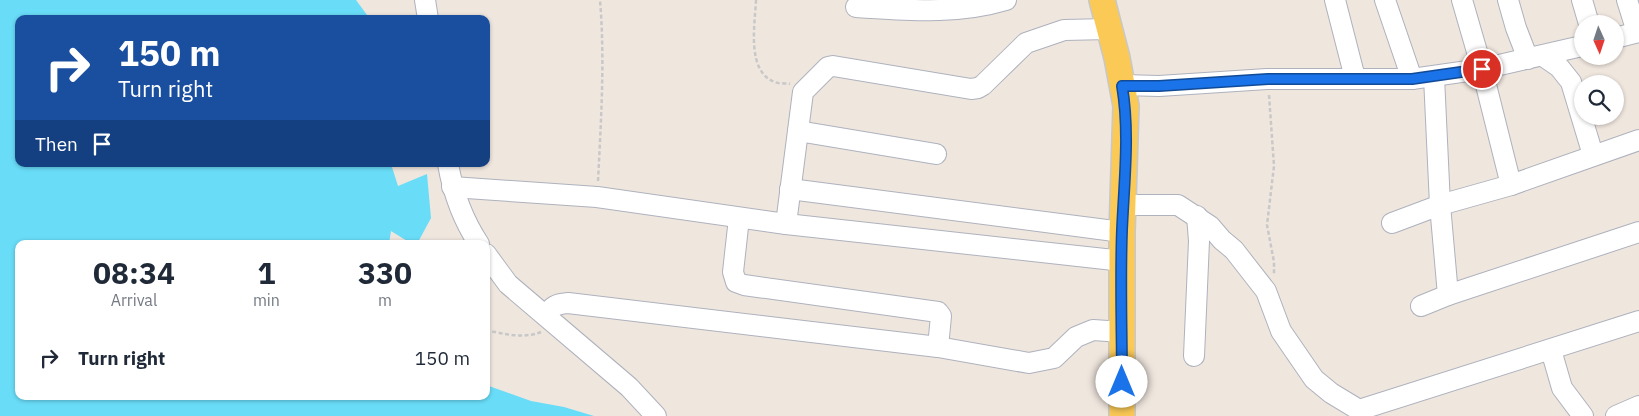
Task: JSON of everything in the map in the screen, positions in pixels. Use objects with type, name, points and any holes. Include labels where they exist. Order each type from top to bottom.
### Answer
[{"type":"main road","points":[[1102,0],[1126,106],[1122,232],[1122,416]]},
{"type":"street","points":[[425,0],[427,15]]},
{"type":"street","points":[[856,7],[938,11],[984,7],[1006,0]]},
{"type":"street","points":[[1335,0],[1355,78]]},
{"type":"street","points":[[1385,0],[1412,79]]},
{"type":"street","points":[[1462,0],[1482,69],[1511,185]]},
{"type":"street","points":[[1508,0],[1516,28],[1536,58],[1559,67],[1571,82],[1593,155]]},
{"type":"street","points":[[1582,0],[1586,15]]},
{"type":"street","points":[[1624,36],[1638,32],[1627,0]]},
{"type":"street","points":[[786,224],[803,92],[828,67],[833,66],[971,89],[983,85],[1026,43],[1064,30],[1109,29]]},
{"type":"street","points":[[1122,86],[1159,86],[1268,79],[1412,79],[1482,69],[1574,48]]},
{"type":"street","points":[[1434,76],[1440,204],[1448,295]]},
{"type":"street","points":[[798,131],[936,154]]},
{"type":"street","points":[[1392,223],[1440,204],[1511,185],[1639,140]]},
{"type":"street","points":[[449,167],[452,187],[470,231],[476,240]]},
{"type":"street","points":[[452,187],[597,197],[786,224],[1123,261]]},
{"type":"street","points":[[790,189],[1122,232]]},
{"type":"street","points":[[1123,205],[1178,205],[1210,226],[1234,250],[1266,291],[1281,331],[1314,379],[1361,413],[1639,321]]},
{"type":"street","points":[[1194,356],[1199,241],[1197,216]]},
{"type":"street","points":[[739,218],[733,272],[736,282],[744,285],[938,312],[941,316],[938,347]]},
{"type":"street","points":[[1421,306],[1448,295],[1639,232]]},
{"type":"street","points":[[490,259],[508,284],[629,387],[656,416]]},
{"type":"street","points":[[546,316],[556,304],[568,303],[938,347],[1029,363],[1054,358],[1076,337],[1093,330],[1122,332]]},
{"type":"street","points":[[1551,350],[1562,388],[1583,416]]},
{"type":"street","points":[[1616,416],[1639,406]]},
{"type":"path","points":[[597,197],[602,107],[602,25],[600,0]]},
{"type":"path","points":[[756,0],[754,39],[757,66],[765,76],[775,82],[809,84]]},
{"type":"path","points":[[1266,291],[1274,278],[1274,262],[1267,225],[1274,166],[1268,79]]},
{"type":"path","points":[[490,331],[529,335],[539,333],[548,327],[546,316]]},
{"type":"water","points":[[0,0],[356,0],[367,15],[15,15],[15,167],[392,167],[398,186],[427,174],[431,218],[419,240],[406,240],[391,231],[390,240],[15,240],[15,400],[490,400],[490,386],[531,401],[564,407],[594,416],[0,416]]},
{"type":"route","points":[[1122,382],[1122,232],[1126,126],[1126,106],[1122,86],[1159,86],[1268,79],[1412,79],[1482,69]]}]
